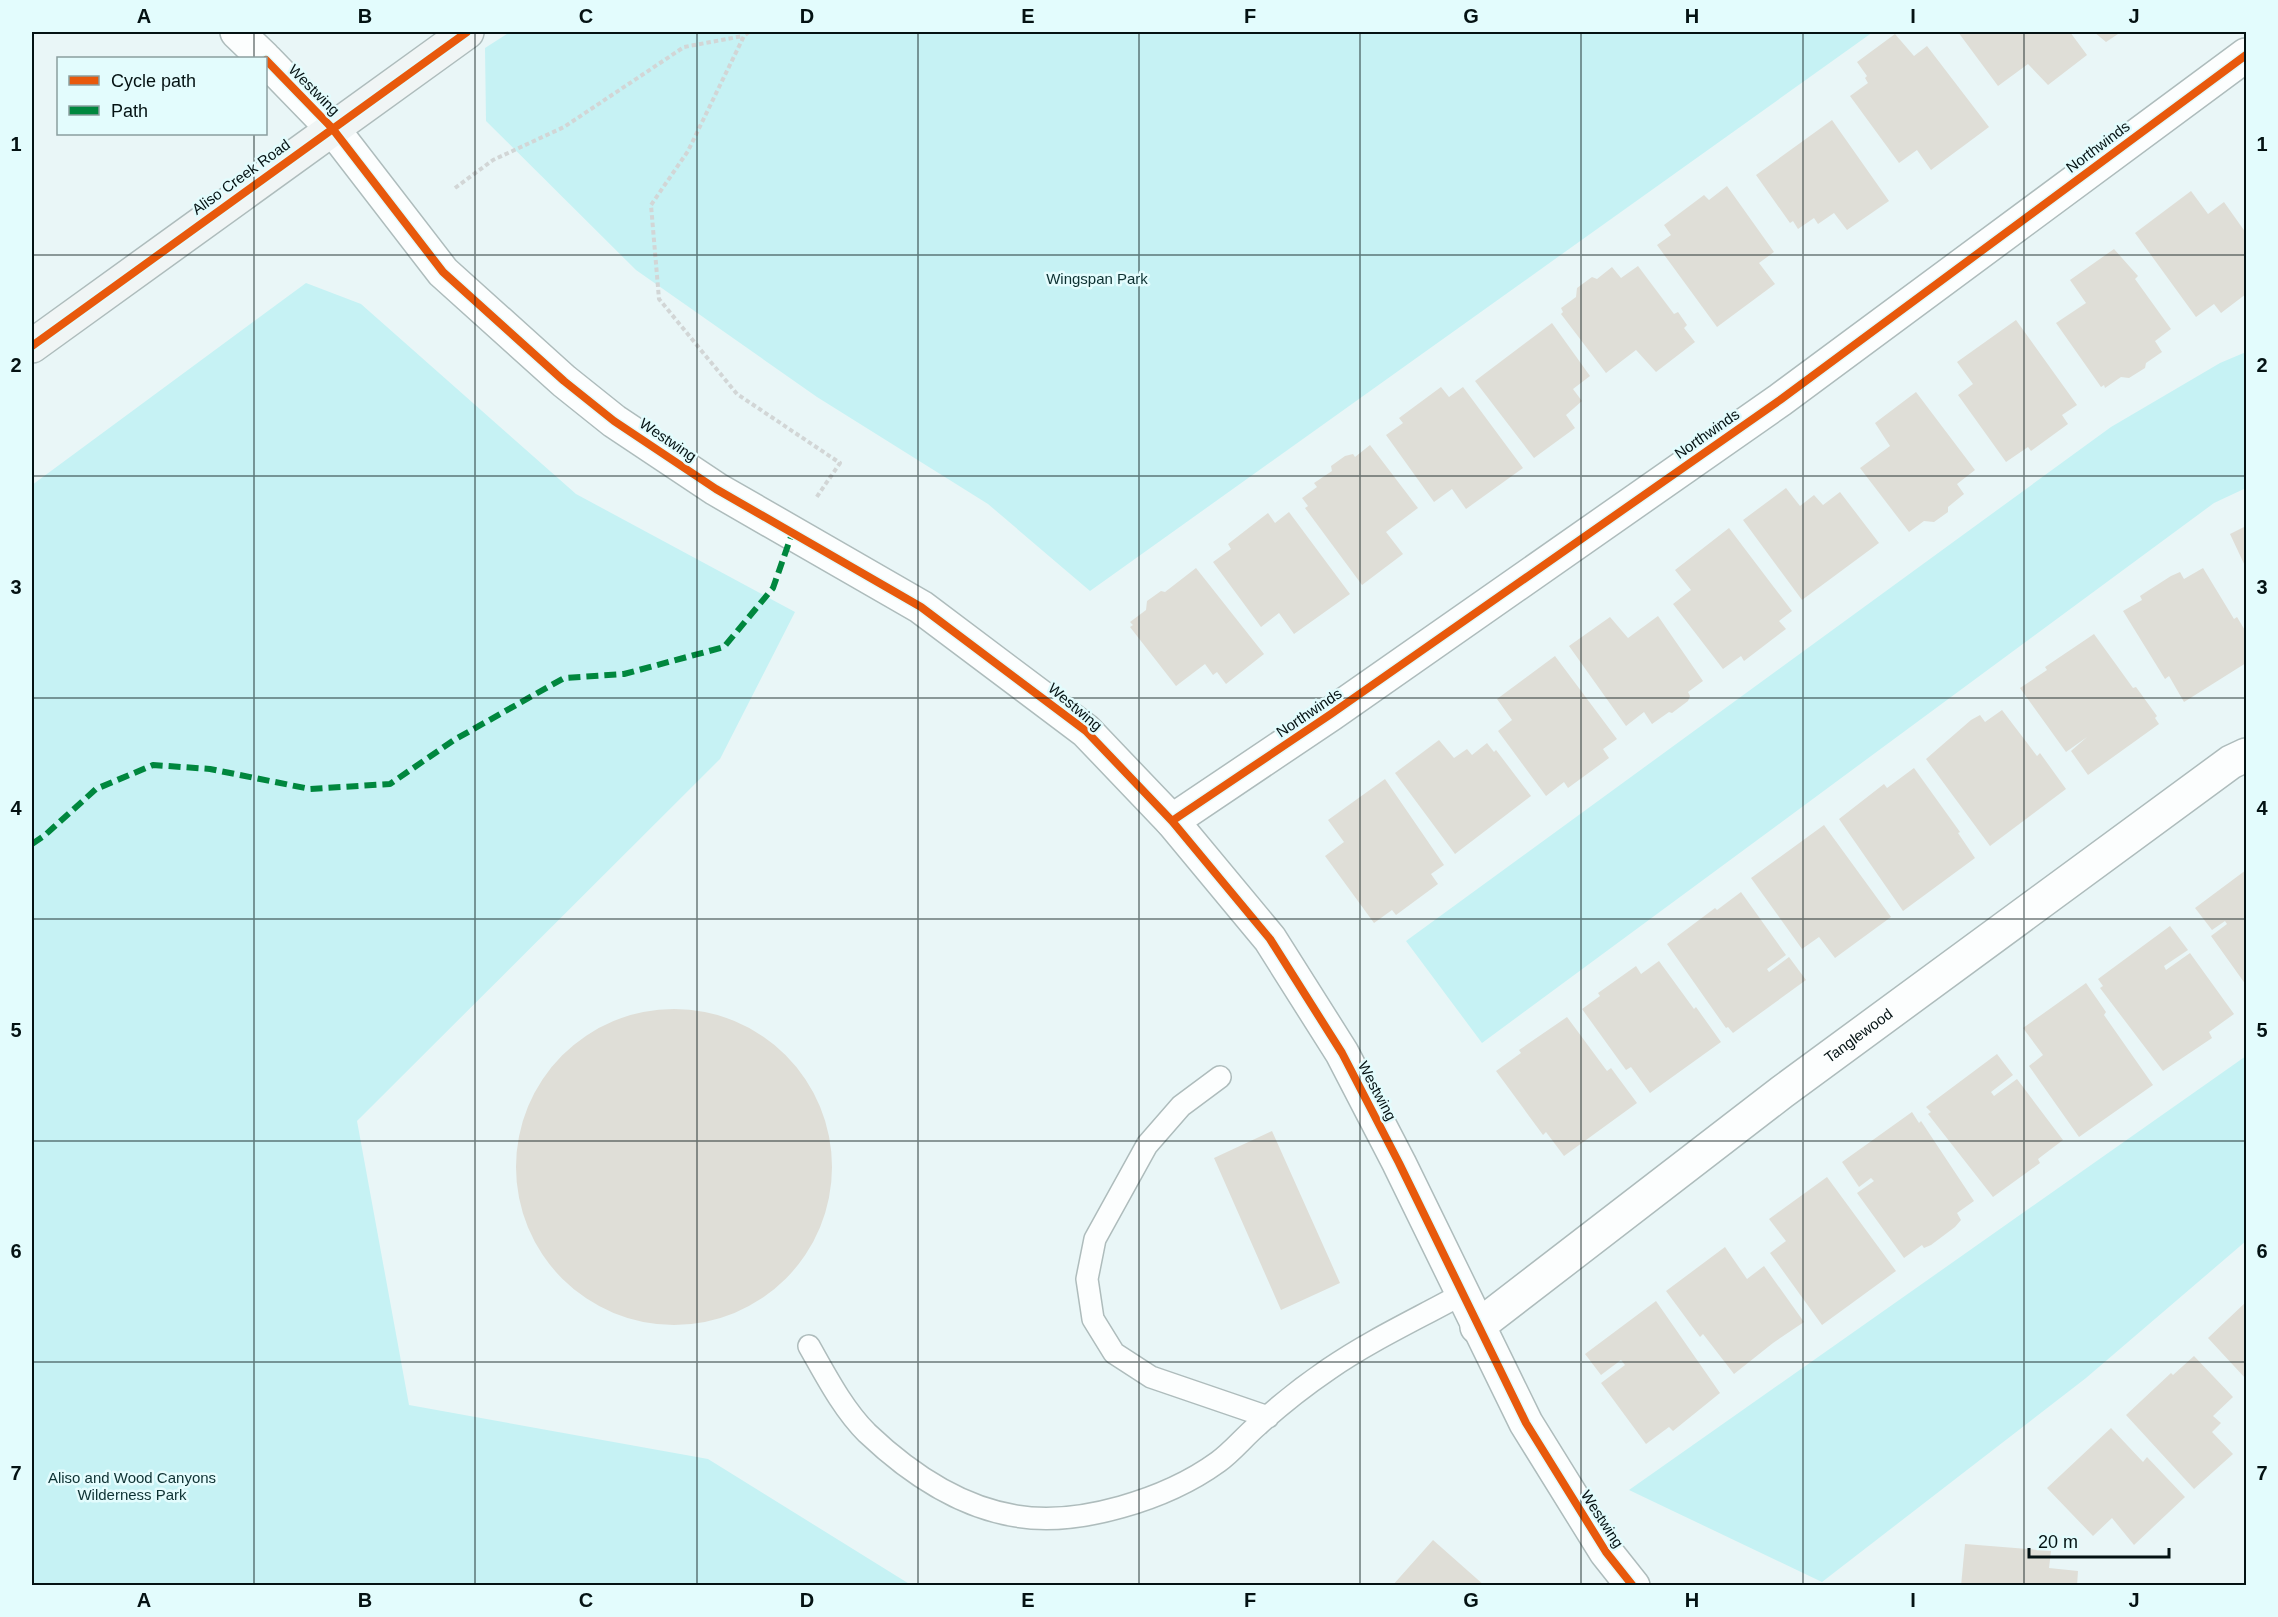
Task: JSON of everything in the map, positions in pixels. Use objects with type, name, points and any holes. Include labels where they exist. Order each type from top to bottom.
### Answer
[{"type":"main road","name":"Aliso Creek Road","points":[[32,346],[467,32]]},
{"type":"street","name":"Westwing","points":[[237,32],[263,57]]},
{"type":"street","name":"Northwinds","points":[[1172,821],[1330,714],[1780,400],[2247,55]]},
{"type":"street","name":"Westwing","points":[[267,61],[332,128],[443,272],[564,381],[614,421],[716,489],[793,531],[921,607],[996,661],[1086,731],[1172,821],[1270,939],[1342,1053],[1464,1293],[1477,1327],[1526,1422],[1606,1552],[1634,1586]]},
{"type":"street","name":"Tanglewood","points":[[1477,1327],[1791,1085],[2231,762],[2247,755]]},
{"type":"lane","points":[[1220,1077],[1181,1106],[1147,1145],[1095,1239],[1087,1280],[1094,1319],[1113,1353],[1151,1377],[1268,1417]]},
{"type":"lane","points":[[809,1346],[830,1383],[866,1432],[920,1477],[970,1503],[1017,1517],[1072,1517],[1116,1509],[1169,1491],[1219,1462],[1300,1388],[1332,1366],[1464,1293]]},
{"type":"path","points":[[455,188],[493,160],[564,127],[684,47],[744,36],[750,32]]},
{"type":"path","points":[[744,36],[688,151],[651,205],[659,299],[737,394],[840,463],[793,531]]},
{"type":"green space","name":"Wingspan Park","points":[[510,32],[1873,32],[1090,591],[988,504],[817,397],[636,270],[486,121],[485,48]]},
{"type":"green space","name":"Aliso and Wood Canyons Wilderness Park","points":[[306,283],[361,304],[576,494],[795,612],[720,759],[357,1121],[409,1405],[708,1459],[911,1585],[32,1585],[32,485]]},
{"type":"green space","points":[[2246,352],[2246,488],[2214,503],[1482,1043],[1406,941],[2111,427],[2220,363]]},
{"type":"green space","points":[[2246,1056],[2246,1241],[2086,1378],[1822,1582],[1629,1490]]},
{"type":"building","points":[[1958,32],[2070,32],[2087,55],[2048,85],[2028,64],[1998,86]]},
{"type":"building","points":[[2094,32],[2121,32],[2106,42]]},
{"type":"building","points":[[1895,34],[1914,56],[1927,46],[1989,127],[1931,170],[1917,150],[1899,163],[1850,96],[1868,83],[1865,78],[1867,76],[1857,62]]},
{"type":"building","points":[[1832,120],[1889,201],[1847,230],[1834,213],[1818,224],[1814,218],[1798,229],[1793,221],[1790,223],[1756,175]]},
{"type":"building","points":[[1727,186],[1774,252],[1759,263],[1775,284],[1717,327],[1657,245],[1671,235],[1664,225],[1704,195],[1709,200]]},
{"type":"building","points":[[2191,191],[2208,214],[2224,202],[2246,233],[2246,294],[2221,313],[2214,304],[2196,317],[2135,233]]},
{"type":"building","points":[[2114,249],[2138,276],[2135,279],[2171,329],[2155,341],[2162,352],[2146,363],[2145,368],[2129,378],[2121,377],[2105,388],[2104,385],[2101,387],[2056,323],[2086,303],[2070,280]]},
{"type":"building","points":[[1638,266],[1674,314],[1678,312],[1687,325],[1684,328],[1695,342],[1656,372],[1636,350],[1606,373],[1561,314],[1563,312],[1561,308],[1576,297],[1577,288],[1592,277],[1597,279],[1612,267],[1621,278]]},
{"type":"building","points":[[2016,320],[2077,405],[2062,415],[2068,424],[2031,451],[2028,447],[2006,462],[1958,395],[1973,384],[1957,362]]},
{"type":"building","points":[[1552,323],[1590,376],[1573,389],[1582,401],[1566,415],[1575,428],[1534,458],[1475,381]]},
{"type":"building","points":[[1441,387],[1449,397],[1463,387],[1523,468],[1466,509],[1452,489],[1434,502],[1386,435],[1403,423],[1399,418]]},
{"type":"building","points":[[1916,392],[1975,470],[1957,484],[1964,494],[1948,507],[1948,512],[1934,522],[1924,521],[1909,532],[1860,468],[1890,446],[1875,423]]},
{"type":"building","points":[[1370,445],[1418,508],[1386,532],[1403,554],[1362,585],[1305,508],[1308,506],[1302,498],[1317,487],[1314,483],[1332,471],[1331,466],[1345,456],[1353,454],[1355,457]]},
{"type":"building","points":[[1786,488],[1800,506],[1814,495],[1823,505],[1840,492],[1879,543],[1802,600],[1743,520]]},
{"type":"building","points":[[1289,512],[1350,594],[1294,634],[1279,613],[1261,627],[1213,562],[1231,549],[1228,544],[1268,513],[1275,523]]},
{"type":"building","points":[[2246,526],[2246,568],[2230,534]]},
{"type":"building","points":[[1729,528],[1792,611],[1779,621],[1786,629],[1744,661],[1741,656],[1723,669],[1673,604],[1691,590],[1675,570]]},
{"type":"building","points":[[1196,568],[1264,654],[1226,684],[1217,672],[1213,675],[1205,664],[1176,686],[1130,627],[1133,625],[1130,622],[1146,610],[1147,601],[1161,591],[1165,592]]},
{"type":"building","points":[[2203,568],[2234,619],[2237,617],[2246,632],[2246,663],[2184,702],[2169,676],[2165,679],[2123,611],[2142,600],[2140,596],[2171,576],[2180,572],[2184,579]]},
{"type":"building","points":[[1658,616],[1703,681],[1688,692],[1690,696],[1688,701],[1672,713],[1669,712],[1652,724],[1644,712],[1626,726],[1569,646],[1610,617],[1628,638]]},
{"type":"building","points":[[2094,634],[2133,688],[2136,687],[2157,716],[2155,718],[2159,724],[2088,775],[2071,751],[2087,737],[2066,752],[2020,688],[2047,670],[2045,667]]},
{"type":"building","points":[[1555,656],[1617,739],[1603,749],[1609,758],[1568,788],[1564,782],[1546,796],[1498,731],[1512,720],[1497,699]]},
{"type":"building","points":[[2002,710],[2037,756],[2040,753],[2066,789],[1990,846],[1926,759],[1971,720],[1980,715],[1985,722]]},
{"type":"building","points":[[1439,740],[1454,758],[1467,749],[1472,755],[1487,743],[1494,752],[1496,750],[1531,796],[1455,854],[1395,773]]},
{"type":"building","points":[[1914,768],[1960,832],[1958,833],[1975,858],[1903,911],[1839,819],[1884,784],[1887,788]]},
{"type":"building","points":[[1385,779],[1444,865],[1431,874],[1438,884],[1396,915],[1392,910],[1374,923],[1325,856],[1344,842],[1328,820]]},
{"type":"building","points":[[1824,825],[1891,917],[1835,958],[1819,937],[1802,949],[1751,878]]},
{"type":"building","points":[[2246,870],[2246,985],[2211,936],[2227,924],[2225,921],[2212,930],[2195,908]]},
{"type":"building","points":[[1741,892],[1786,955],[1767,969],[1769,972],[1789,957],[1806,980],[1733,1033],[1728,1027],[1726,1028],[1667,944],[1715,908],[1717,910]]},
{"type":"building","points":[[2170,926],[2188,950],[2164,966],[2166,970],[2190,953],[2234,1014],[2209,1032],[2212,1038],[2163,1071],[2100,988],[2103,986],[2098,979]]},
{"type":"building","points":[[1659,961],[1721,1042],[1650,1093],[1631,1067],[1626,1070],[1582,1009],[1600,996],[1598,993],[1636,966],[1641,974]]},
{"type":"building","points":[[2086,983],[2106,1012],[2104,1015],[2153,1085],[2079,1137],[2029,1066],[2043,1055],[2023,1028]]},
{"type":"building","points":[[658,1009],[690,1009],[720,1015],[749,1027],[775,1044],[797,1066],[814,1092],[826,1121],[832,1151],[832,1183],[826,1213],[814,1242],[797,1268],[775,1290],[749,1307],[720,1319],[690,1325],[658,1325],[628,1319],[599,1307],[573,1290],[551,1268],[534,1242],[522,1213],[516,1183],[516,1151],[522,1121],[534,1092],[551,1066],[573,1044],[599,1027],[628,1015]]},
{"type":"building","points":[[1567,1017],[1607,1071],[1611,1068],[1637,1103],[1564,1156],[1546,1132],[1543,1135],[1496,1071],[1521,1053],[1519,1050]]},
{"type":"building","points":[[1997,1054],[2013,1075],[1991,1092],[1994,1096],[2017,1079],[2063,1140],[2038,1159],[2040,1163],[1993,1197],[1928,1114],[1931,1112],[1926,1107]]},
{"type":"building","points":[[1912,1112],[1919,1123],[1921,1121],[1974,1201],[1957,1213],[1961,1220],[1955,1227],[1931,1245],[1924,1248],[1922,1245],[1904,1258],[1857,1193],[1874,1181],[1871,1178],[1859,1187],[1842,1162]]},
{"type":"building","points":[[1272,1131],[1340,1283],[1281,1310],[1214,1158]]},
{"type":"building","points":[[1827,1177],[1896,1271],[1822,1325],[1770,1253],[1786,1241],[1769,1219]]},
{"type":"building","points":[[1725,1247],[1747,1279],[1764,1266],[1804,1322],[1734,1374],[1703,1334],[1700,1337],[1666,1291]]},
{"type":"building","points":[[1656,1301],[1720,1393],[1673,1431],[1669,1427],[1646,1444],[1601,1383],[1625,1365],[1621,1360],[1601,1375],[1585,1354]]},
{"type":"building","points":[[2246,1302],[2246,1379],[2208,1338]]},
{"type":"building","points":[[2194,1356],[2233,1397],[2213,1416],[2221,1423],[2212,1432],[2233,1454],[2194,1489],[2126,1415],[2171,1373],[2173,1375]]},
{"type":"building","points":[[2111,1428],[2143,1462],[2147,1457],[2185,1497],[2134,1545],[2112,1518],[2093,1536],[2047,1488]]},
{"type":"building","points":[[1433,1540],[1485,1586],[1392,1586]]},
{"type":"building","points":[[1965,1544],[2051,1551],[2049,1568],[2078,1571],[2077,1586],[1961,1586]]},
{"type":"marked path","points":[[32,844],[96,789],[153,765],[210,769],[310,789],[390,784],[454,740],[564,678],[624,674],[724,647],[773,588],[793,531]]},
{"type":"cycle path","points":[[32,346],[467,32]]},
{"type":"cycle path","points":[[1172,821],[1331,714],[1780,400],[2246,55]]},
{"type":"cycle path","points":[[267,61],[332,128],[443,272],[564,381],[614,421],[716,489],[921,607],[1086,731],[1172,821],[1270,939],[1342,1053],[1399,1163],[1526,1423],[1606,1552],[1633,1586]]}]
